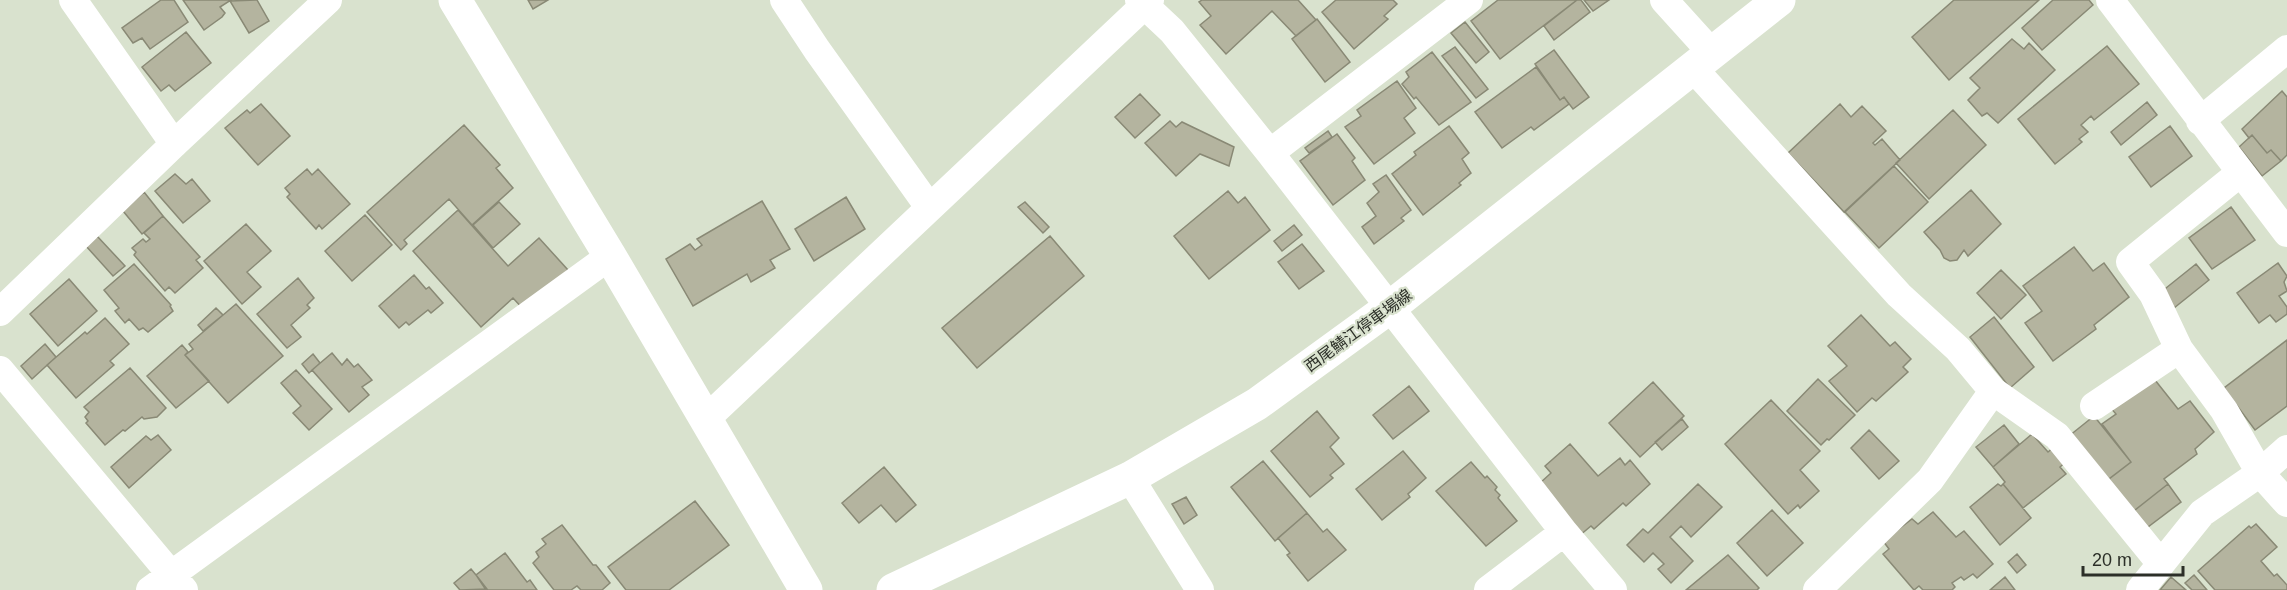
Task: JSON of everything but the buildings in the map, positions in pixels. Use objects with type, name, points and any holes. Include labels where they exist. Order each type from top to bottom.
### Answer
[{"type":"main road","points":[[454,0],[610,256],[806,590]]},
{"type":"main road","name":"西尾鯖江停車場線","points":[[893,590],[1130,478],[1257,404],[1389,308],[1779,0]]},
{"type":"street","points":[[73,0],[174,144]]},
{"type":"street","points":[[0,312],[174,144],[328,0]]},
{"type":"street","points":[[784,0],[929,207]]},
{"type":"street","points":[[1270,153],[1469,0]]},
{"type":"street","points":[[1664,0],[1702,60],[1899,295],[1958,349],[1993,391],[2057,436],[2161,564]]},
{"type":"street","points":[[2110,0],[2287,233]]},
{"type":"street","points":[[706,419],[1144,2],[1172,31],[1270,153],[1564,532],[1613,590]]},
{"type":"street","points":[[2200,121],[2287,49]]},
{"type":"street","points":[[2240,173],[2130,262],[2153,294],[2178,349],[2224,410],[2260,473],[2287,503]]},
{"type":"street","points":[[0,370],[168,585],[610,256]]},
{"type":"street","points":[[2094,406],[2178,349]]},
{"type":"street","points":[[1817,590],[1930,480],[1993,391]]},
{"type":"street","points":[[2140,590],[2202,513],[2260,473],[2287,449]]},
{"type":"street","points":[[1130,478],[1200,590]]},
{"type":"street","points":[[1488,590],[1564,532]]}]
